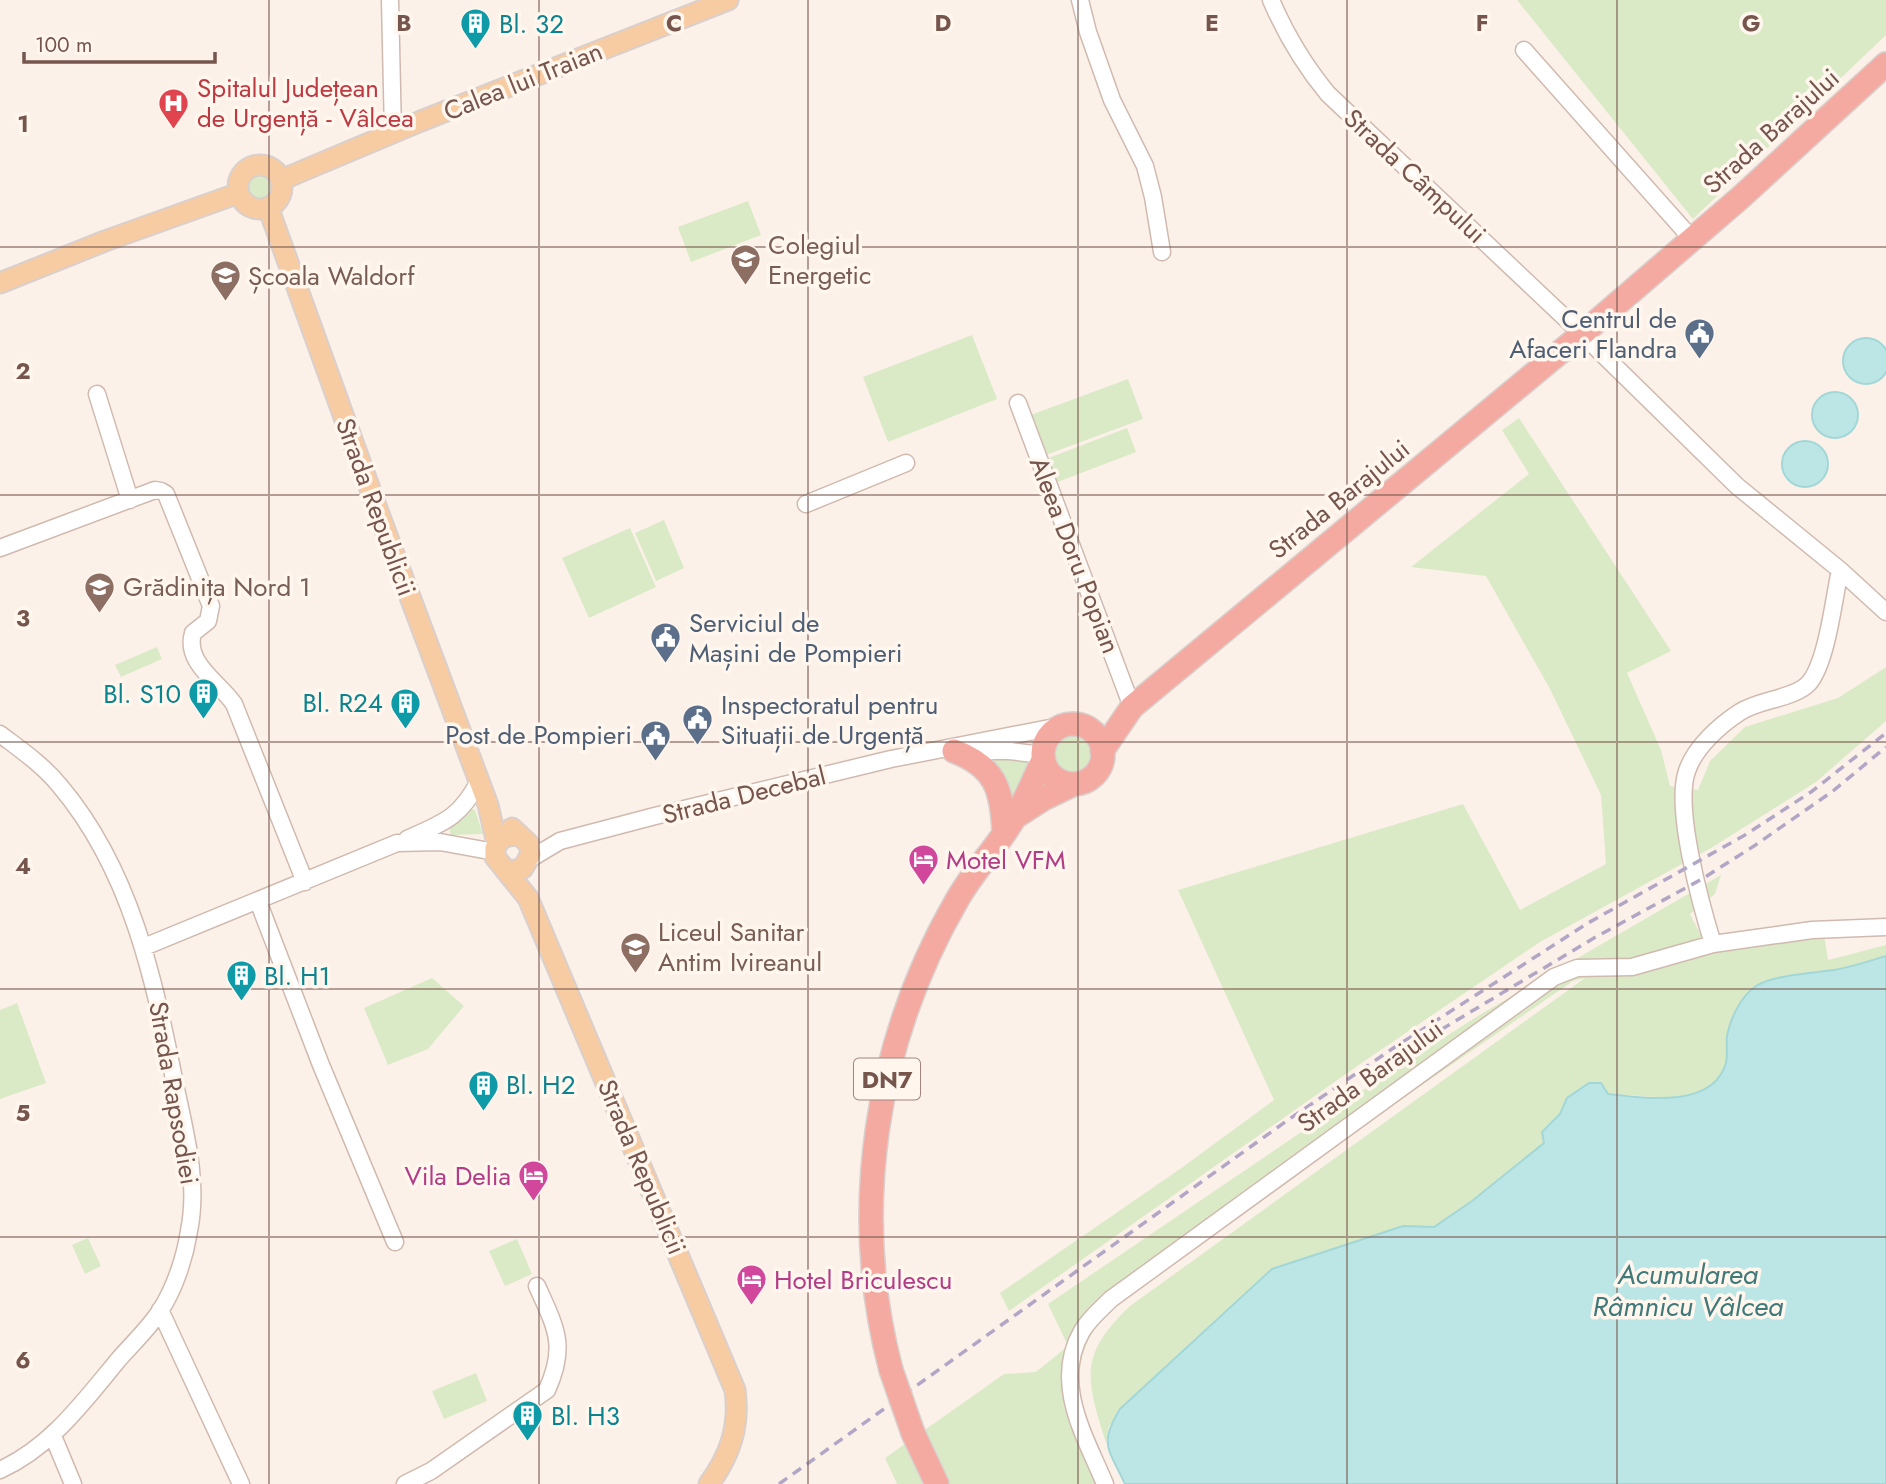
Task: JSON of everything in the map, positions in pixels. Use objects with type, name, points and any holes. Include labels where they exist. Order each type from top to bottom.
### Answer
[{"type":"highway","name":"Strada Barajului","points":[[1102,751],[1132,707],[1582,334],[1886,64]]},
{"type":"highway","name":"Strada Barajului","points":[[1072,725],[1132,707]]},
{"type":"highway","points":[[1072,725],[1094,734],[1102,751]]},
{"type":"highway","name":"DN7","points":[[937,1484],[913,1433],[891,1370],[877,1311],[870,1228],[874,1151],[881,1102],[901,1024],[929,953],[958,898],[1010,824],[1043,757],[1049,736],[1072,725]]},
{"type":"highway","points":[[954,751],[978,762],[993,778],[1010,824]]},
{"type":"highway","name":"DN7","points":[[1010,824],[1043,799],[1094,775],[1102,760],[1102,751]]},
{"type":"highway","points":[[1043,757],[1051,775],[1058,780],[1074,784]]},
{"type":"main road","name":"Calea lui Traian","points":[[281,180],[728,0]]},
{"type":"main road","points":[[257,165],[274,170],[281,180],[280,197],[268,207],[254,208],[247,205],[239,193],[243,173],[257,165]]},
{"type":"main road","points":[[0,283],[239,193]]},
{"type":"main road","name":"Strada Republicii","points":[[268,207],[365,478],[488,806],[498,862],[528,898],[725,1361],[737,1403],[734,1439],[709,1484]]},
{"type":"main road","name":"Strada Republicii","points":[[488,806],[526,850],[528,898]]},
{"type":"main road","points":[[496,848],[505,837],[526,850],[518,870],[506,870]]},
{"type":"street","points":[[390,0],[393,133]]},
{"type":"street","points":[[1080,0],[1088,32],[1112,100],[1145,166],[1162,252]]},
{"type":"street","name":"Strada Câmpului","points":[[1271,0],[1283,29],[1305,66],[1328,94],[1582,334]]},
{"type":"street","points":[[1524,50],[1692,239]]},
{"type":"street","points":[[1582,334],[1737,486],[1840,570],[1886,612]]},
{"type":"street","points":[[97,394],[130,500]]},
{"type":"street","name":"Aleea Doru Popian","points":[[1018,403],[1132,707]]},
{"type":"street","points":[[806,504],[906,463]]},
{"type":"street","points":[[0,548],[155,490],[166,494],[210,601],[212,612],[208,621],[194,633],[192,648],[201,668],[226,692],[233,704],[305,882]]},
{"type":"street","points":[[1713,944],[1699,898],[1689,846],[1684,792],[1687,770],[1703,745],[1732,718],[1760,702],[1797,691],[1811,681],[1823,650],[1840,570]]},
{"type":"street","name":"Strada Decebal","points":[[526,850],[783,785],[929,752],[1072,725]]},
{"type":"street","name":"Strada Rapsodiei","points":[[0,734],[32,758],[59,785],[93,833],[122,891],[144,947],[158,1002],[185,1130],[192,1184],[190,1230],[184,1254],[173,1286],[160,1310],[52,1436],[34,1451],[0,1470]]},
{"type":"street","name":"Strada Decebal","points":[[929,752],[1009,751],[1043,757]]},
{"type":"street","points":[[144,947],[305,882],[451,818],[470,800],[479,781]]},
{"type":"street","points":[[397,843],[440,842],[496,848]]},
{"type":"street","points":[[258,901],[321,1065],[395,1242]]},
{"type":"street","name":"Strada Barajului","points":[[1105,1484],[1071,1403],[1069,1382],[1072,1358],[1082,1331],[1111,1299],[1554,977],[1577,968],[1632,967],[1713,944],[1812,930],[1886,927]]},
{"type":"street","points":[[405,1484],[431,1471],[548,1390],[556,1371],[560,1345],[552,1318],[537,1286]]},
{"type":"street","points":[[160,1310],[241,1484]]},
{"type":"street","points":[[52,1436],[73,1484]]},
{"type":"green space","points":[[1517,0],[1886,0],[1886,35],[1693,219]]},
{"type":"green space","points":[[260,174],[269,178],[273,187],[269,196],[260,200],[251,196],[247,187],[251,178]]},
{"type":"green space","points":[[748,201],[761,235],[691,262],[678,227]]},
{"type":"green space","points":[[972,335],[997,399],[888,442],[863,377]]},
{"type":"green space","points":[[1128,379],[1143,419],[1043,456],[1028,416]]},
{"type":"green space","points":[[1519,418],[1671,651],[1627,673],[1661,750],[1670,786],[1698,790],[1710,761],[1745,727],[1838,698],[1886,667],[1886,721],[1816,782],[1711,848],[1540,942],[1363,1062],[1009,1311],[1000,1293],[1180,1169],[1274,1100],[1178,890],[1463,804],[1520,910],[1606,864],[1601,795],[1550,689],[1486,576],[1411,567],[1529,474],[1502,430]]},
{"type":"green space","points":[[1127,428],[1136,452],[1055,483],[1046,459]]},
{"type":"green space","points":[[664,520],[684,568],[656,581],[635,533]]},
{"type":"green space","points":[[630,528],[656,587],[589,618],[562,558]]},
{"type":"green space","points":[[157,647],[162,659],[121,677],[115,665]]},
{"type":"green space","points":[[1073,735],[1087,740],[1092,754],[1087,768],[1073,773],[1059,768],[1054,754],[1059,740]]},
{"type":"green space","points":[[983,759],[1030,761],[1034,764],[1009,801]]},
{"type":"green space","points":[[470,808],[475,810],[483,834],[451,835],[449,828],[459,822]]},
{"type":"green space","points":[[1721,875],[1715,894],[1690,914],[1709,951],[1824,934],[1828,960],[1886,945],[1886,956],[1836,970],[1783,978],[1727,1034],[1724,1071],[1717,1081],[1706,1089],[1679,1097],[1606,1094],[1567,1098],[1560,1114],[1542,1132],[1544,1143],[1472,1202],[1434,1227],[1402,1226],[1272,1269],[1109,1426],[1106,1443],[1094,1402],[1091,1369],[1101,1339],[1130,1306],[1585,978],[1573,981],[1338,1143],[1113,1307],[1095,1329],[1084,1351],[1080,1372],[1086,1416],[1114,1484],[897,1484],[885,1458],[1004,1374],[1036,1372],[1068,1346],[1048,1304],[1378,1080],[1481,1014]]},
{"type":"green space","points":[[432,978],[464,1006],[428,1049],[388,1065],[364,1008]]},
{"type":"green space","points":[[17,1003],[46,1083],[0,1099],[0,1010]]},
{"type":"green space","points":[[88,1238],[101,1266],[85,1274],[72,1245]]},
{"type":"green space","points":[[517,1239],[532,1274],[505,1286],[489,1251]]},
{"type":"green space","points":[[476,1373],[487,1401],[444,1419],[432,1391]]},
{"type":"water","points":[[1866,338],[1882,345],[1889,361],[1882,377],[1866,384],[1850,377],[1843,361],[1850,345]]},
{"type":"water","points":[[1835,392],[1851,399],[1858,415],[1851,431],[1835,438],[1819,431],[1812,415],[1819,399]]},
{"type":"water","points":[[1805,441],[1821,448],[1828,464],[1821,480],[1805,487],[1789,480],[1782,464],[1789,448]]},
{"type":"water","name":"Acumularea Râmnicu Vâlcea","points":[[1886,956],[1886,1484],[1125,1484],[1108,1447],[1109,1431],[1120,1409],[1272,1269],[1403,1226],[1434,1227],[1472,1201],[1544,1143],[1542,1132],[1560,1114],[1567,1098],[1589,1083],[1601,1083],[1608,1094],[1658,1098],[1692,1094],[1707,1088],[1719,1078],[1726,1063],[1727,1036],[1734,1015],[1741,1002],[1756,986],[1783,977],[1841,969]]},
{"type":"railway","points":[[779,1484],[1288,1120],[1392,1049],[1588,923],[1745,835],[1811,792],[1886,733]]},
{"type":"railway","points":[[1412,1047],[1594,938],[1702,879],[1833,791],[1886,747]]},
{"type":"place","name":"Bl. 32","points":[[476,51]]},
{"type":"place","name":"Spitalul Județean de Urgență - Vâlcea","points":[[174,130]]},
{"type":"place","name":"Colegiul Energetic","points":[[745,287]]},
{"type":"place","name":"Școala Waldorf","points":[[225,303]]},
{"type":"place","name":"Centrul de Afaceri Flandra","points":[[1700,361]]},
{"type":"place","name":"Grădinița Nord 1","points":[[100,614]]},
{"type":"place","name":"Serviciul de Mașini de Pompieri","points":[[666,665]]},
{"type":"place","name":"Bl. S10","points":[[204,721]]},
{"type":"place","name":"Bl. R24","points":[[406,730]]},
{"type":"place","name":"Inspectoratul pentru Situații de Urgență","points":[[698,747]]},
{"type":"place","name":"Post de Pompieri","points":[[655,762]]},
{"type":"place","name":"Motel VFM","points":[[923,887]]},
{"type":"place","name":"Liceul Sanitar Antim Ivireanul","points":[[635,974]]},
{"type":"place","name":"Bl. H1","points":[[241,1003]]},
{"type":"place","name":"Bl. H2","points":[[483,1112]]},
{"type":"place","name":"Vila Delia","points":[[534,1203]]},
{"type":"place","name":"Hotel Briculescu","points":[[751,1307]]},
{"type":"place","name":"Bl. H3","points":[[528,1443]]}]
